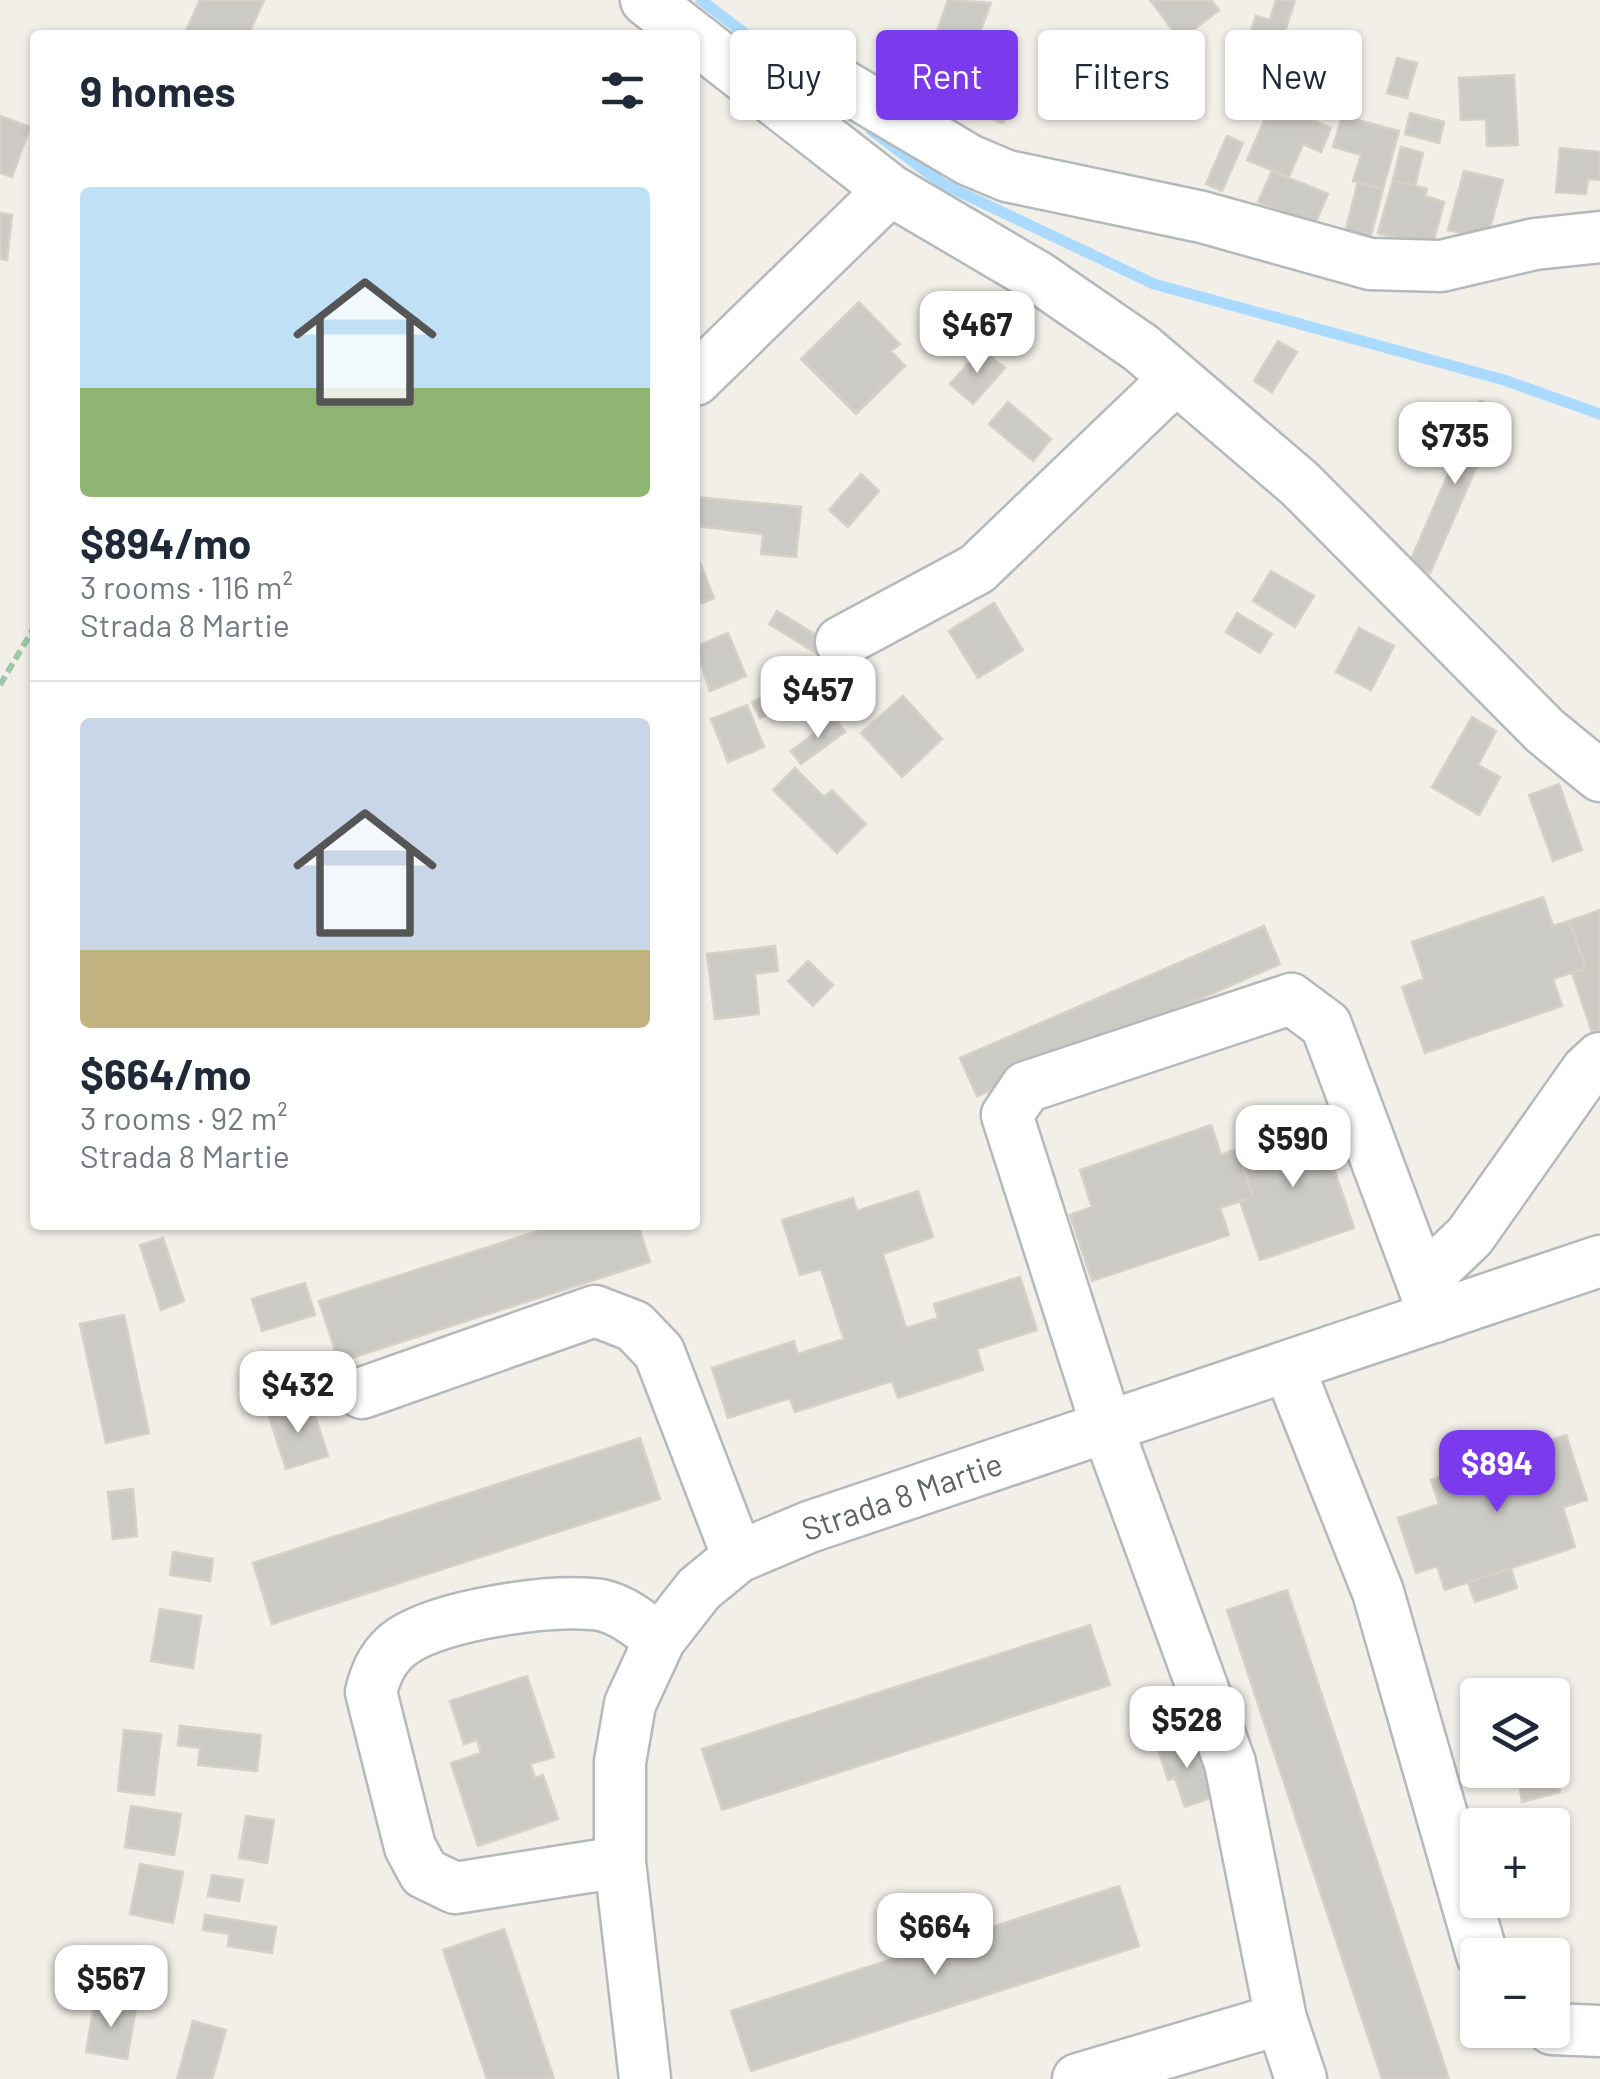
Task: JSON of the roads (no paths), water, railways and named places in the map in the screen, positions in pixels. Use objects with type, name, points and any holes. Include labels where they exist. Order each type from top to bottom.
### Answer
[{"type":"street","points":[[646,0],[684,30]]},
{"type":"street","points":[[700,42],[890,190],[971,232],[1068,297],[1176,378],[1300,484],[1545,732],[1600,776]]},
{"type":"street","points":[[856,93],[1005,180],[1202,217],[1370,264],[1399,268],[1441,266],[1535,244],[1600,237]]},
{"type":"street","points":[[971,232],[1005,180]]},
{"type":"street","points":[[700,375],[890,190]]},
{"type":"street","points":[[841,642],[976,569],[1176,378]]},
{"type":"street","points":[[1301,2079],[1280,2019],[1230,1763],[1107,1427],[1007,1115],[1026,1088],[1291,999],[1326,1025],[1428,1299]]},
{"type":"street","points":[[1428,1299],[1587,1070],[1600,1058]]},
{"type":"street","name":"Strada 8 Martie","points":[[644,2079],[620,1862],[620,1762],[630,1704],[660,1638],[699,1589],[738,1557],[809,1527],[1288,1366],[1428,1299],[1600,1261]]},
{"type":"street","points":[[362,1393],[595,1311],[634,1326],[659,1352],[738,1557]]},
{"type":"street","points":[[1288,1366],[1378,1592],[1477,1938]]},
{"type":"street","points":[[620,1862],[455,1888],[424,1873],[410,1846],[371,1692],[377,1668],[403,1642],[478,1613],[594,1603],[626,1614],[660,1638]]},
{"type":"street","points":[[1078,2079],[1280,2019]]},
{"type":"street","points":[[1570,2030],[1600,2031]]},
{"type":"waterway","points":[[701,0],[741,30]]},
{"type":"waterway","points":[[871,130],[943,184],[1154,284],[1504,380],[1600,414]]}]
